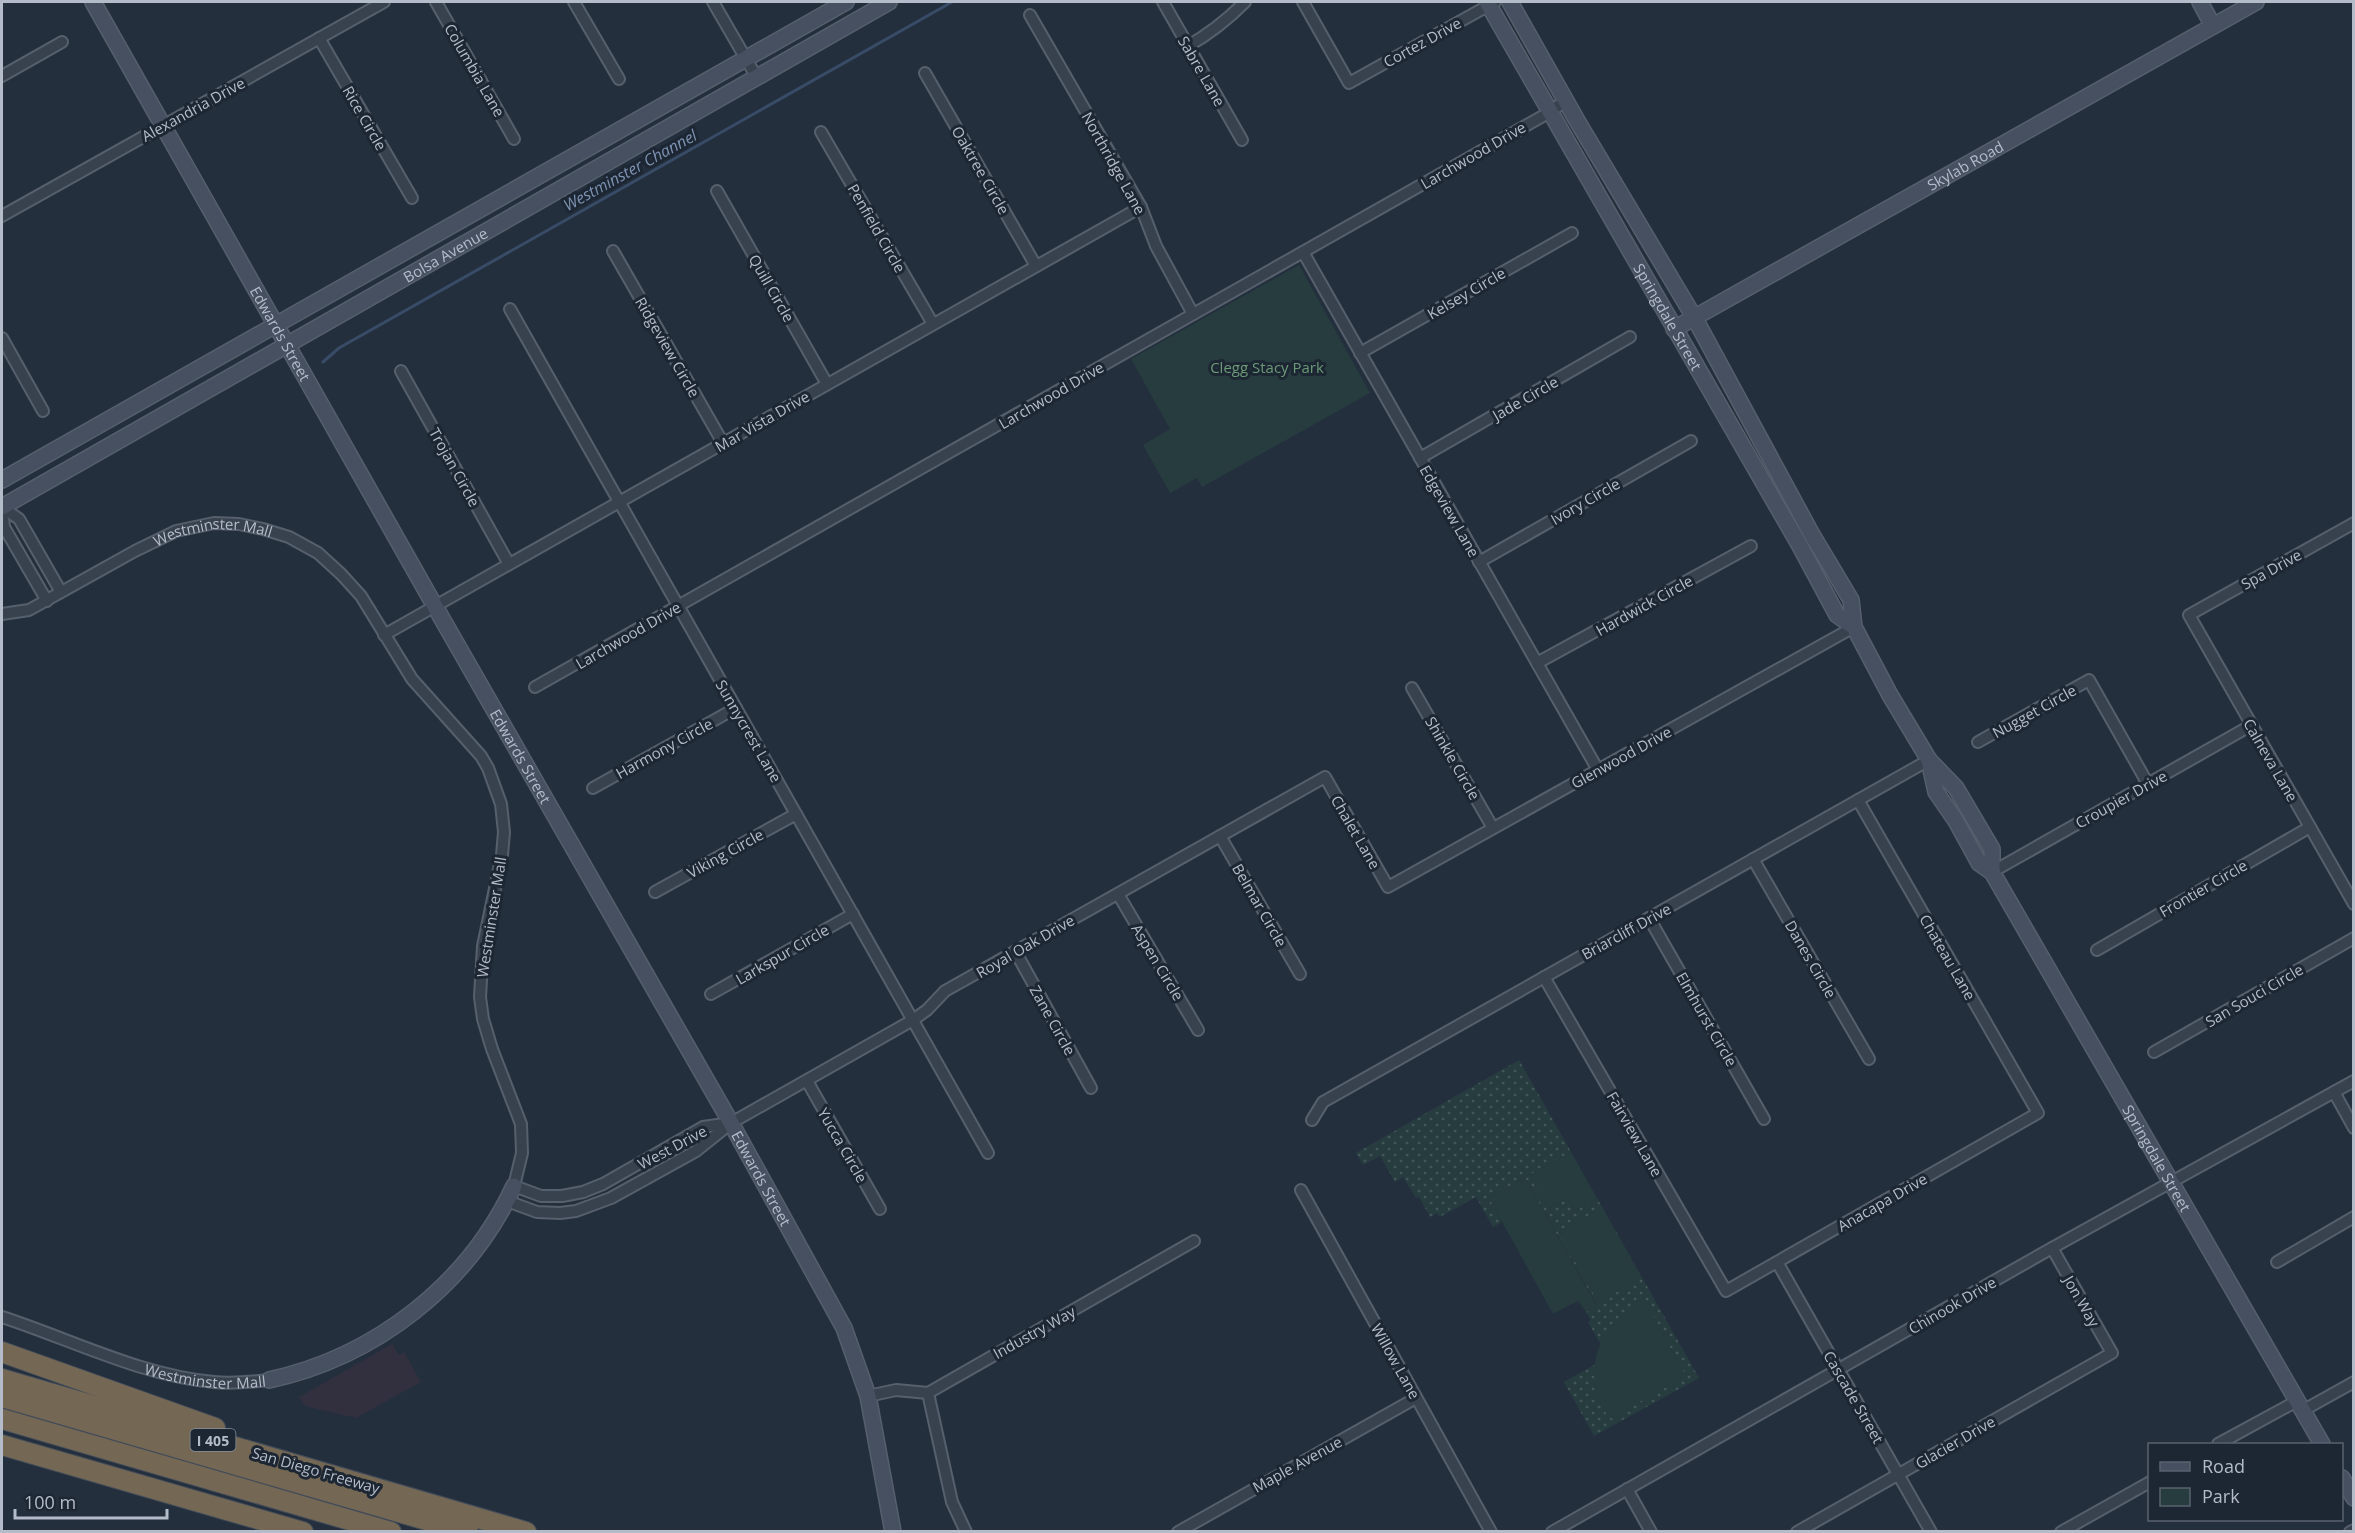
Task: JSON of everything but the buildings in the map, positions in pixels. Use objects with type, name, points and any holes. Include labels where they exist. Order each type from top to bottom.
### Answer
[{"type":"highway","points":[[2,1352],[243,1437],[318,1470]]},
{"type":"highway","name":"San Diego Freeway","points":[[2,1378],[318,1470],[392,1501],[469,1526],[526,1532]]},
{"type":"highway","points":[[2,1397],[273,1475],[392,1501]]},
{"type":"highway","points":[[109,1410],[273,1475]]},
{"type":"highway","points":[[2,1419],[391,1532]]},
{"type":"highway","points":[[2,1445],[303,1532]]},
{"type":"main road","name":"Edwards Street","points":[[93,2],[731,1123],[844,1328],[868,1396],[893,1532]]},
{"type":"main road","name":"Bolsa Avenue","points":[[2,480],[846,2]]},
{"type":"main road","name":"Bolsa Avenue","points":[[2,507],[889,2]]},
{"type":"main road","name":"Springdale Street","points":[[1510,2],[1565,101],[1694,317],[1811,533],[1851,600],[1854,627],[1890,695],[1929,760],[1956,788],[1992,849],[1992,872],[2321,1443]]},
{"type":"main road","points":[[2200,2],[2213,26]]},
{"type":"main road","name":"Skylab Road","points":[[1674,329],[2256,2]]},
{"type":"main road","name":"Springdale Street","points":[[1490,3],[1837,615],[1854,627]]},
{"type":"main road","points":[[1817,577],[1823,573],[1839,579]]},
{"type":"main road","name":"Westminster Mall","points":[[269,1380],[295,1374],[343,1356],[410,1315],[466,1261],[484,1238],[514,1186]]},
{"type":"main road","points":[[2343,1480],[2354,1498]]},
{"type":"street","name":"Alexandria Drive","points":[[2,216],[384,2]]},
{"type":"street","name":"Columbia Lane","points":[[436,2],[514,139]]},
{"type":"street","points":[[574,2],[619,79]]},
{"type":"street","points":[[713,2],[756,76]]},
{"type":"street","name":"Sabre Lane","points":[[1163,2],[1242,140]]},
{"type":"street","points":[[1188,46],[1211,33],[1245,2]]},
{"type":"street","name":"Cortez Drive","points":[[1303,2],[1349,83],[1490,3]]},
{"type":"street","name":"Northridge Lane","points":[[1030,15],[1141,207],[1156,246],[1194,314]]},
{"type":"street","name":"Rice Circle","points":[[319,38],[412,198]]},
{"type":"street","points":[[2,76],[62,42]]},
{"type":"street","name":"Oaktree Circle","points":[[925,73],[1036,266]]},
{"type":"street","name":"Larchwood Drive","points":[[535,687],[1550,112],[1565,101]]},
{"type":"street","name":"Penfield Circle","points":[[821,132],[933,324]]},
{"type":"street","name":"Quill Circle","points":[[717,191],[827,384]]},
{"type":"street","name":"Mar Vista Drive","points":[[384,635],[1141,207]]},
{"type":"street","name":"Kelsey Circle","points":[[1360,353],[1572,233]]},
{"type":"street","name":"Ridgeview Circle","points":[[613,251],[723,443]]},
{"type":"street","name":"Edgeview Lane","points":[[1303,252],[1598,770]]},
{"type":"street","name":"Sunnycrest Lane","points":[[510,309],[988,1153]]},
{"type":"street","points":[[2,338],[42,411]]},
{"type":"street","name":"Jade Circle","points":[[1420,458],[1630,338]]},
{"type":"street","name":"Trojan Circle","points":[[400,371],[509,564]]},
{"type":"street","name":"Ivory Circle","points":[[1479,562],[1691,441]]},
{"type":"street","points":[[2,507],[19,519],[61,592]]},
{"type":"street","points":[[2,507],[4,528],[47,601]]},
{"type":"street","name":"Westminster Mall","points":[[2,614],[29,610],[176,531],[214,523],[252,526],[289,537],[318,553],[361,596],[411,679],[481,756],[501,804],[502,848],[483,946],[480,997],[483,1019],[492,1049],[521,1125],[522,1153],[514,1186]]},
{"type":"street","name":"Spa Drive","points":[[2189,615],[2354,523]]},
{"type":"street","name":"Hardwick Circle","points":[[1537,663],[1751,546]]},
{"type":"street","name":"Calneva Lane","points":[[2189,615],[2250,726],[2354,904]]},
{"type":"street","name":"Glenwood Drive","points":[[1388,887],[1854,627]]},
{"type":"street","name":"Nugget Circle","points":[[1978,742],[2089,680],[2148,784]]},
{"type":"street","name":"Shinkle Circle","points":[[1413,688],[1493,828]]},
{"type":"street","name":"Harmony Circle","points":[[593,788],[736,708]]},
{"type":"street","name":"Croupier Drive","points":[[1992,872],[2250,726]]},
{"type":"street","name":"Briarcliff Drive","points":[[1312,1120],[1323,1102],[1929,760]]},
{"type":"street","name":"Royal Oak Drive","points":[[731,1123],[913,1020],[945,992],[1015,951],[1324,777]]},
{"type":"street","name":"Chalet Lane","points":[[1324,777],[1388,887]]},
{"type":"street","name":"Chateau Lane","points":[[1858,800],[2038,1113]]},
{"type":"street","name":"Viking Circle","points":[[655,892],[796,814]]},
{"type":"street","name":"Frontier Circle","points":[[2097,950],[2310,827]]},
{"type":"street","name":"Belmar Circle","points":[[1220,836],[1300,974]]},
{"type":"street","name":"Danes Circle","points":[[1753,859],[1869,1059]]},
{"type":"street","name":"Aspen Circle","points":[[1118,894],[1198,1030]]},
{"type":"street","name":"Larkspur Circle","points":[[711,994],[853,914]]},
{"type":"street","name":"Elmhurst Circle","points":[[1649,918],[1764,1119]]},
{"type":"street","name":"San Souci Circle","points":[[2154,1052],[2354,938]]},
{"type":"street","name":"Zane Circle","points":[[1015,951],[1091,1088]]},
{"type":"street","name":"Fairview Lane","points":[[1544,977],[1726,1291]]},
{"type":"street","name":"Yucca Circle","points":[[807,1081],[880,1209]]},
{"type":"street","name":"Chinook Drive","points":[[1552,1532],[2052,1248],[2354,1081]]},
{"type":"street","points":[[2334,1092],[2354,1128]]},
{"type":"street","name":"Anacapa Drive","points":[[1726,1291],[2038,1113]]},
{"type":"street","name":"West Drive","points":[[514,1186],[541,1196],[562,1196],[583,1192],[603,1184],[703,1127],[731,1123]]},
{"type":"street","name":"West Drive","points":[[507,1201],[537,1212],[560,1213],[593,1206],[696,1151],[731,1123]]},
{"type":"street","name":"Willow Lane","points":[[1301,1190],[1491,1532]]},
{"type":"street","points":[[2277,1262],[2354,1217]]},
{"type":"street","name":"Industry Way","points":[[928,1393],[1194,1241]]},
{"type":"street","name":"Jon Way","points":[[2052,1248],[2112,1353]]},
{"type":"street","name":"Cascade Street","points":[[1777,1262],[1931,1532]]},
{"type":"street","name":"Westminster Mall","points":[[2,1317],[175,1376],[213,1382],[242,1383],[269,1380]]},
{"type":"street","name":"Glacier Drive","points":[[1797,1532],[2112,1353]]},
{"type":"street","points":[[2220,1443],[2354,1382]]},
{"type":"street","points":[[868,1396],[896,1390],[928,1393],[952,1502],[966,1532]]},
{"type":"street","name":"Maple Avenue","points":[[1178,1532],[1416,1398]]},
{"type":"street","points":[[2061,1532],[2148,1483]]},
{"type":"street","points":[[1627,1489],[1651,1532]]},
{"type":"shaded area","points":[[392,1344],[399,1355],[404,1352],[421,1382],[356,1418],[305,1406],[299,1397]]},
{"type":"green space","name":"Clegg Stacy Park","points":[[1299,265],[1370,393],[1202,487],[1197,478],[1170,493],[1143,445],[1170,429],[1131,359]]},
{"type":"green space","points":[[1519,1060],[1571,1152],[1530,1175],[1549,1208],[1568,1198],[1575,1211],[1597,1198],[1699,1378],[1594,1436],[1564,1382],[1608,1357],[1588,1322],[1591,1320],[1586,1312],[1597,1305],[1525,1178],[1489,1198],[1502,1222],[1493,1227],[1476,1197],[1440,1217],[1437,1213],[1430,1217],[1419,1197],[1416,1198],[1403,1177],[1395,1182],[1380,1156],[1363,1165],[1356,1153]]},
{"type":"green space","points":[[1571,1152],[1597,1198],[1575,1211],[1568,1198],[1548,1209],[1529,1175]]},
{"type":"green space","points":[[1525,1178],[1597,1306],[1586,1312],[1578,1301],[1553,1314],[1489,1198]]},
{"type":"green space","points":[[1602,1208],[1642,1278],[1598,1302],[1558,1232]]},
{"type":"green space","points":[[1643,1297],[1686,1376],[1609,1419],[1596,1393],[1594,1378],[1598,1350],[1611,1326]]},
{"type":"waterway","name":"Westminster Channel","points":[[323,362],[339,348],[952,2]]}]
